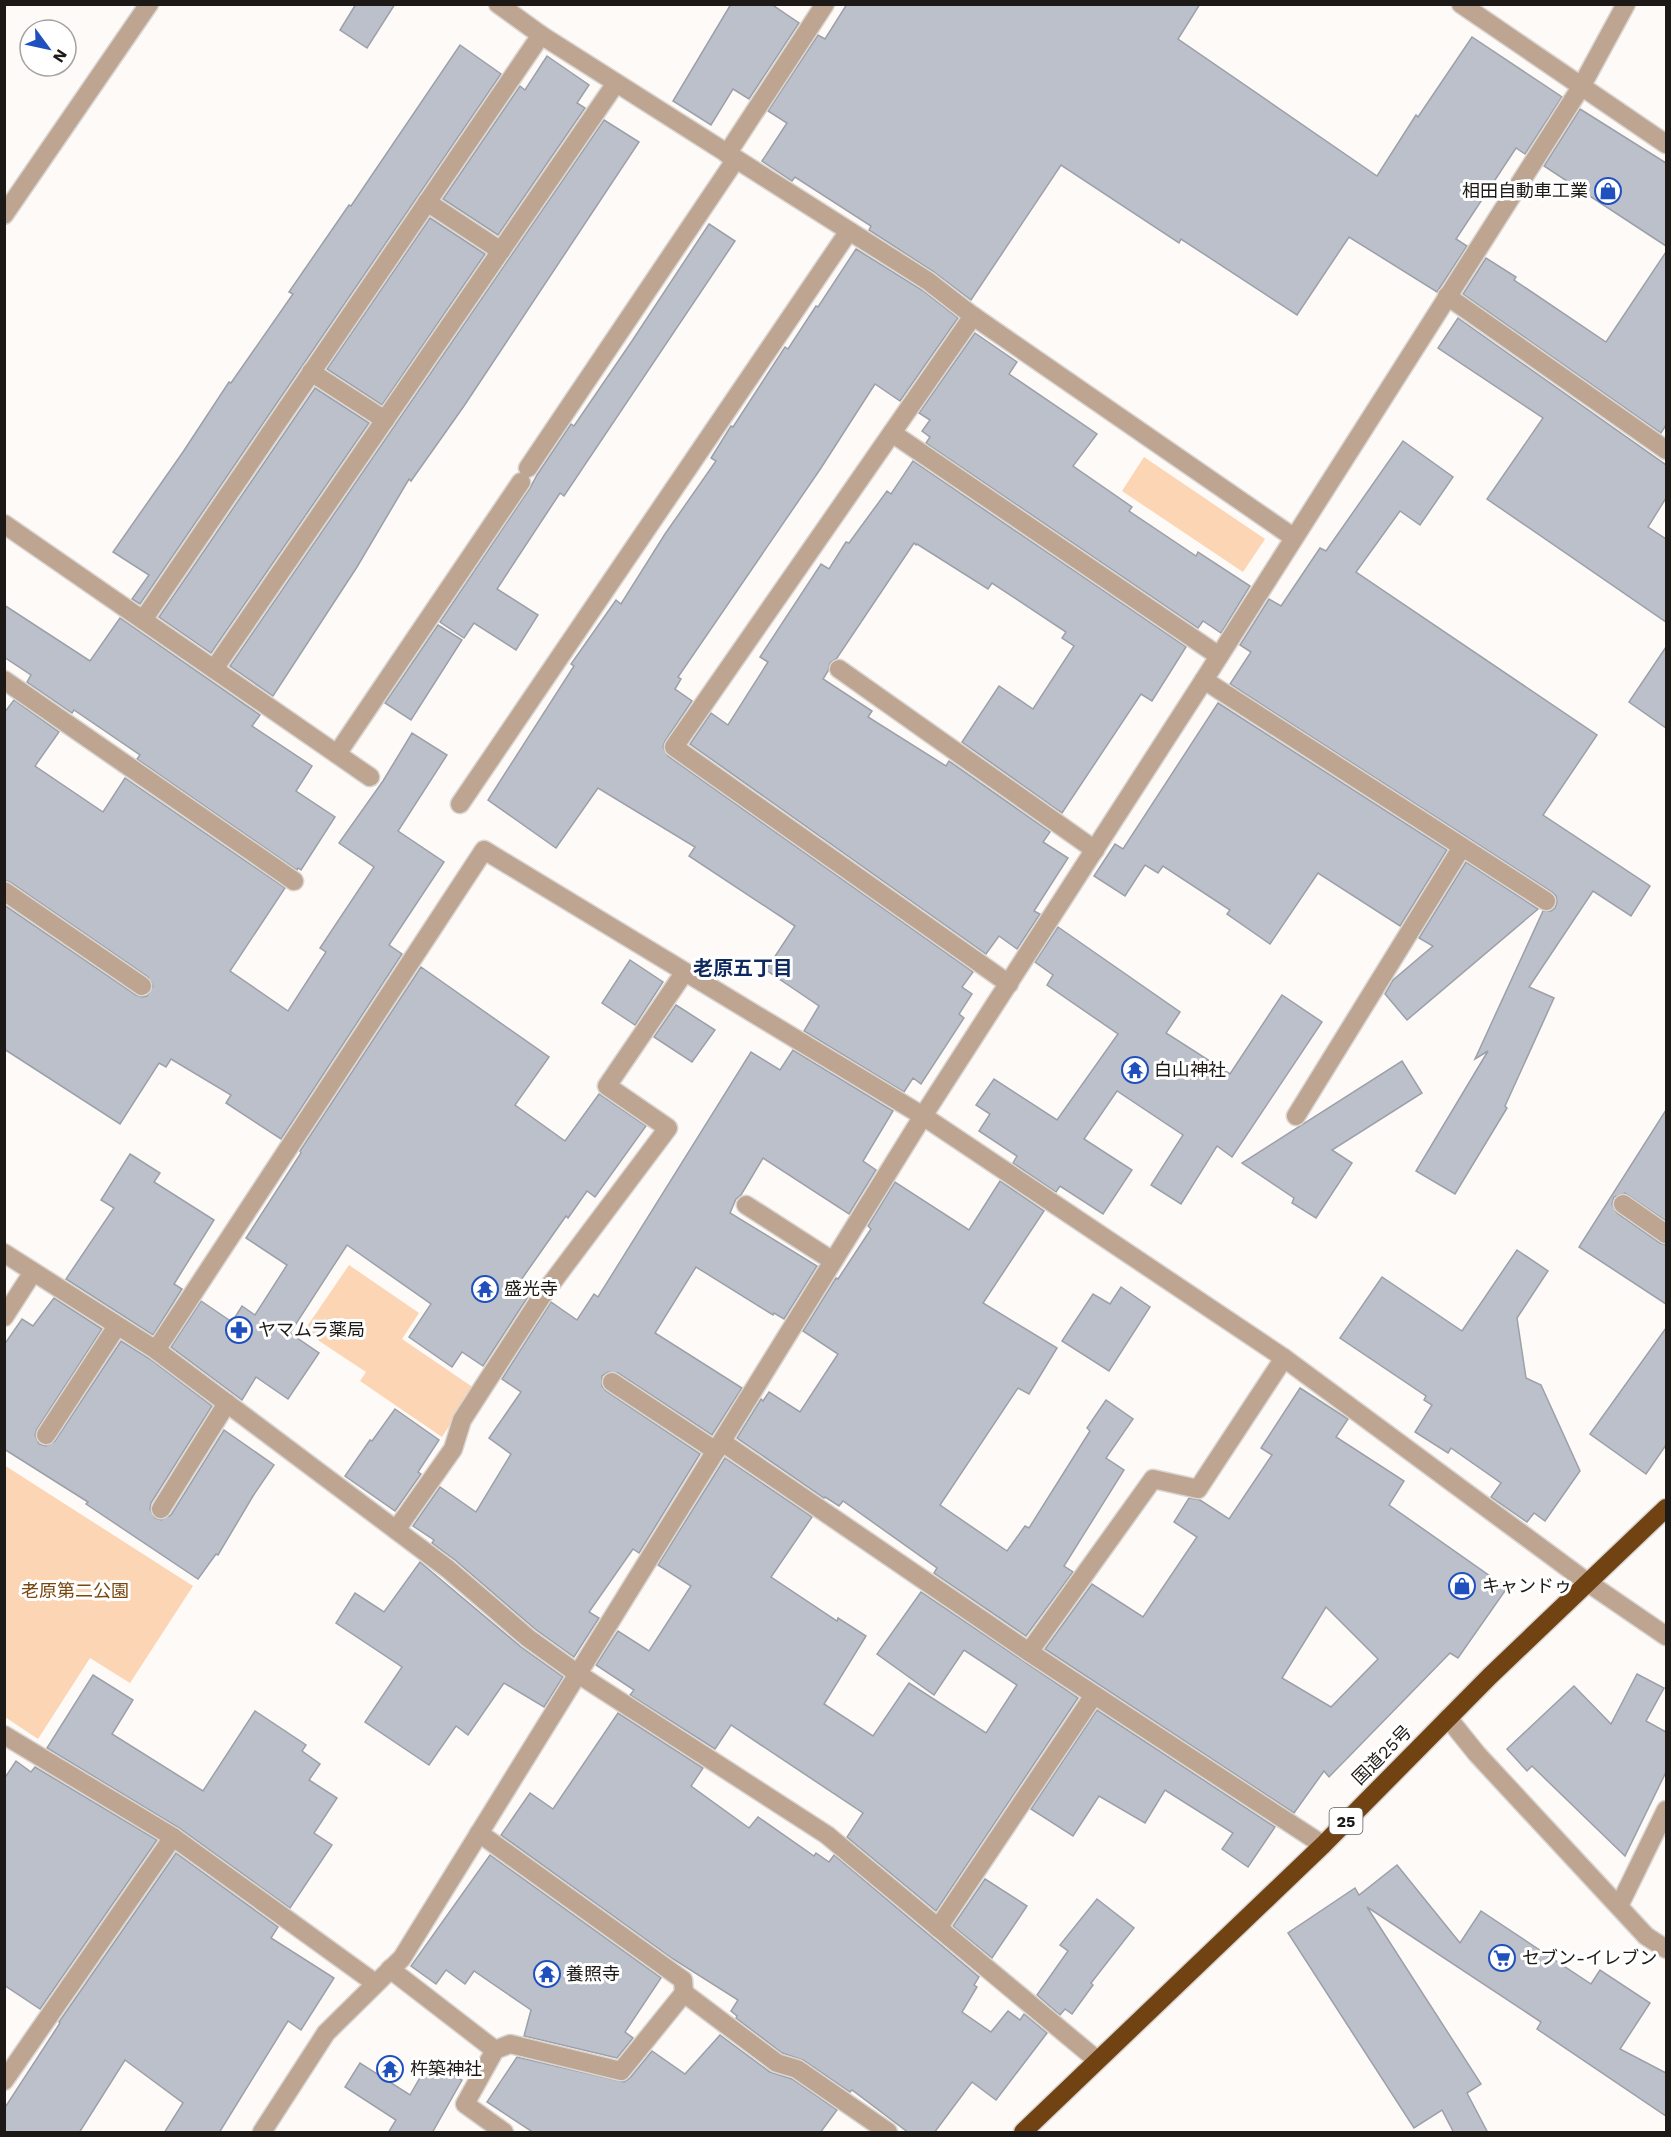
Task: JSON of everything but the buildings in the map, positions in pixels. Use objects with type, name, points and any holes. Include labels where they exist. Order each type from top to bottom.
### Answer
[{"type":"highway","name":"国道25号","points":[[1023,2133],[1323,1845],[1448,1718],[1666,1508]]},
{"type":"street","points":[[4,215],[149,4]]},
{"type":"street","points":[[498,4],[541,35],[928,281],[973,316],[1293,537]]},
{"type":"street","points":[[337,754],[525,475],[731,156],[825,4]]},
{"type":"street","points":[[1461,4],[1666,144]]},
{"type":"street","points":[[262,2133],[326,2033],[402,1958],[923,1116],[1204,680],[1581,87],[1626,4]]},
{"type":"street","points":[[143,620],[541,35]]},
{"type":"street","points":[[214,669],[616,83]]},
{"type":"street","points":[[427,202],[501,251]]},
{"type":"street","points":[[460,804],[849,231]]},
{"type":"street","points":[[1447,296],[1666,450]]},
{"type":"street","points":[[973,316],[674,747],[1009,984]]},
{"type":"street","points":[[311,372],[385,420]]},
{"type":"street","points":[[892,432],[1219,656]]},
{"type":"street","points":[[4,524],[370,777]]},
{"type":"street","points":[[839,669],[1095,850]]},
{"type":"street","points":[[4,680],[294,881]]},
{"type":"street","points":[[1204,680],[1546,901]]},
{"type":"street","points":[[1296,1116],[1462,847]]},
{"type":"street","points":[[156,1350],[484,850],[923,1116],[1284,1358],[1587,1582],[1666,1636]]},
{"type":"street","points":[[4,891],[142,986]]},
{"type":"street","points":[[396,1530],[453,1449],[462,1420],[542,1296],[668,1128],[607,1086],[684,973]]},
{"type":"street","points":[[1623,1204],[1666,1234]]},
{"type":"street","points":[[746,1205],[833,1261]]},
{"type":"street","points":[[4,1253],[156,1350],[448,1569],[528,1638],[578,1674],[827,1835],[1097,2060]]},
{"type":"street","points":[[4,1317],[33,1272]]},
{"type":"street","points":[[46,1435],[117,1326]]},
{"type":"street","points":[[1029,1653],[1153,1479],[1198,1489],[1284,1358]]},
{"type":"street","points":[[612,1382],[719,1446],[1029,1653],[1323,1845]]},
{"type":"street","points":[[161,1509],[227,1403]]},
{"type":"street","points":[[938,1928],[1094,1695]]},
{"type":"street","points":[[1448,1718],[1477,1754],[1646,1936],[1666,1949]]},
{"type":"street","points":[[4,1735],[173,1837],[375,1983]]},
{"type":"street","points":[[1618,1906],[1666,1810]]},
{"type":"street","points":[[479,1833],[683,1980],[684,1993],[621,2071],[510,2044],[495,2050],[465,2104],[504,2133]]},
{"type":"street","points":[[4,2081],[173,1837]]},
{"type":"street","points":[[390,1969],[495,2050]]},
{"type":"street","points":[[684,1993],[777,2063],[797,2069],[888,2133]]},
{"type":"green space","points":[[1144,457],[1265,539],[1243,572],[1122,491]]},
{"type":"green space","points":[[349,1265],[419,1313],[402,1339],[474,1388],[442,1437],[360,1381],[366,1372],[304,1331]]},
{"type":"green space","name":"老原第二公園","points":[[4,1465],[193,1586],[130,1683],[90,1658],[38,1739],[5,1717]]},
{"type":"place","name":"相田自動車工業","points":[[1608,191]]},
{"type":"place","name":"白山神社","points":[[1135,1070]]},
{"type":"place","name":"盛光寺","points":[[485,1289]]},
{"type":"place","name":"ヤマムラ薬局","points":[[239,1330]]},
{"type":"place","name":"キャンドゥ","points":[[1462,1586]]},
{"type":"place","name":"セブン-イレブン","points":[[1502,1958]]},
{"type":"place","name":"養照寺","points":[[547,1974]]},
{"type":"place","name":"杵築神社","points":[[390,2069]]},
{"type":"district","name":"老原五丁目","points":[[743,968]]}]
